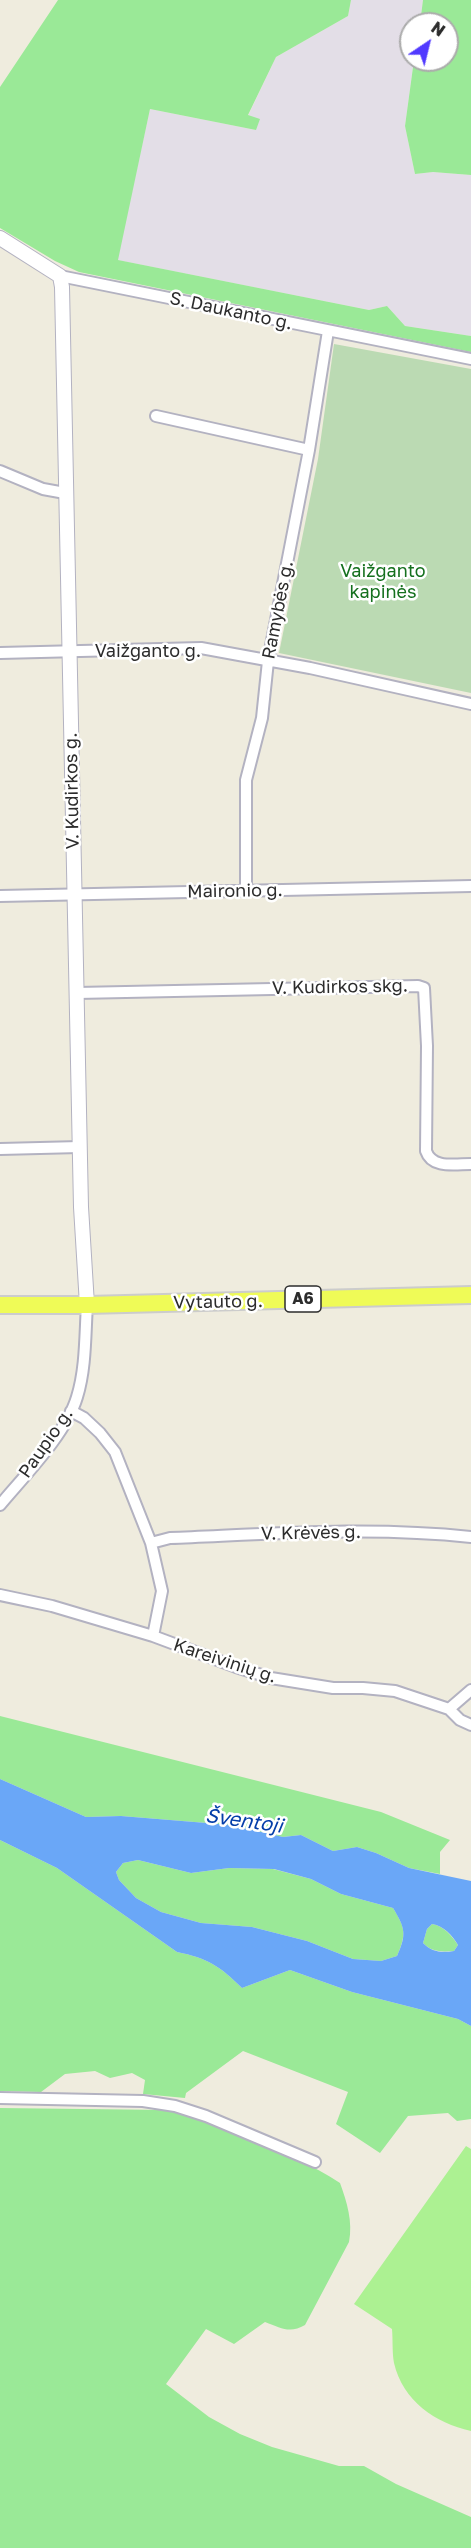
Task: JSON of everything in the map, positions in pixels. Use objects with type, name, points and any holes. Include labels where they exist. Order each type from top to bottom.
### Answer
[{"type":"main road","name":"Vytauto g.","points":[[0,1305],[87,1305],[471,1295]]},
{"type":"street","name":"S. Daukanto g.","points":[[0,238],[60,276],[471,359]]},
{"type":"street","name":"V. Kudirkos g.","points":[[60,276],[80,1148],[87,1305]]},
{"type":"street","name":"Ramybės g.","points":[[246,890],[246,780],[262,718],[268,662],[309,450],[328,331]]},
{"type":"street","points":[[156,416],[309,450]]},
{"type":"street","points":[[0,471],[43,489],[65,493]]},
{"type":"street","name":"Vaižganto g.","points":[[0,653],[201,648],[331,673],[471,704]]},
{"type":"street","name":"Maironio g.","points":[[0,896],[471,886]]},
{"type":"street","name":"V. Kudirkos skg.","points":[[77,993],[406,986],[424,988],[427,1046],[426,1151],[432,1161],[438,1163],[471,1164]]},
{"type":"street","points":[[0,1149],[80,1148]]},
{"type":"street","name":"Paupio g.","points":[[0,1505],[54,1437],[71,1411],[80,1384],[87,1305]]},
{"type":"street","name":"Kareivinių g.","points":[[71,1411],[84,1418],[115,1452],[151,1543],[162,1591],[153,1636],[271,1678],[333,1688],[395,1691],[449,1709],[459,1720],[471,1725]]},
{"type":"street","name":"V. Krėvės g.","points":[[151,1543],[170,1538],[332,1531],[428,1532],[471,1537]]},
{"type":"street","points":[[0,1595],[52,1606],[153,1636]]},
{"type":"street","points":[[449,1709],[471,1690]]},
{"type":"street","points":[[0,2098],[143,2102],[175,2106],[206,2116],[315,2162]]},
{"type":"shaded area","points":[[351,0],[423,0],[422,12],[399,12],[399,72],[412,72],[405,126],[415,174],[433,172],[471,175],[471,336],[405,326],[387,306],[369,310],[117,260],[150,109],[256,130],[248,116],[276,57],[348,16]]},
{"type":"green space","points":[[58,0],[351,0],[348,16],[276,57],[248,115],[260,119],[256,130],[150,109],[118,260],[369,310],[387,306],[405,326],[471,336],[471,352],[79,272],[55,261],[0,228],[0,87]]},
{"type":"green space","points":[[423,0],[471,0],[471,175],[433,172],[415,174],[405,126],[412,72],[459,72],[459,12],[422,12]]},
{"type":"green space","name":"Vaižganto kapinės","points":[[334,344],[471,369],[471,693],[279,653],[318,459]]},
{"type":"green space","points":[[0,1716],[381,1812],[450,1840],[440,1852],[440,1874],[409,1868],[357,1847],[333,1851],[301,1835],[283,1837],[231,1825],[121,1816],[86,1817],[0,1779]]},
{"type":"green space","points":[[0,1840],[57,1868],[177,1952],[212,1964],[242,1988],[290,1970],[352,1992],[458,2019],[471,2026],[471,2119],[457,2121],[448,2113],[408,2116],[380,2153],[336,2124],[348,2092],[243,2051],[186,2093],[185,2098],[143,2094],[145,2080],[132,2073],[110,2078],[95,2071],[65,2074],[41,2092],[0,2091]]},
{"type":"green space","points":[[138,1860],[191,1873],[229,1868],[273,1869],[311,1879],[341,1894],[393,1908],[403,1931],[400,1948],[397,1956],[381,1961],[353,1959],[307,1941],[252,1927],[201,1923],[161,1912],[136,1898],[119,1880],[116,1872],[123,1863]]},
{"type":"green space","points":[[432,1924],[444,1929],[453,1938],[458,1945],[454,1951],[437,1951],[423,1943],[427,1929]]},
{"type":"green space","points":[[0,2108],[165,2110],[221,2127],[309,2165],[340,2183],[349,2212],[349,2242],[305,2325],[290,2330],[265,2322],[234,2344],[206,2329],[166,2384],[209,2417],[240,2434],[272,2447],[339,2466],[364,2466],[396,2484],[471,2517],[471,2548],[0,2548]]},
{"type":"green space","points":[[466,2146],[471,2149],[471,2431],[433,2416],[413,2399],[398,2377],[393,2355],[392,2329],[354,2304]]},
{"type":"water","points":[[0,1779],[86,1817],[121,1816],[231,1825],[283,1837],[301,1835],[333,1851],[357,1847],[409,1868],[471,1881],[471,2026],[458,2019],[352,1992],[290,1970],[242,1988],[213,1964],[177,1952],[57,1868],[0,1840]],"holes":[[[138,1860],[191,1873],[229,1868],[274,1869],[311,1879],[341,1894],[393,1908],[402,1926],[402,1942],[397,1956],[381,1961],[353,1959],[307,1941],[252,1927],[201,1923],[161,1912],[136,1898],[119,1880],[116,1872],[123,1863]],[[432,1924],[444,1929],[453,1938],[458,1945],[454,1951],[437,1951],[423,1943],[427,1929]]]},
{"type":"water label","name":"Šventoji","points":[[244,1821]]}]
